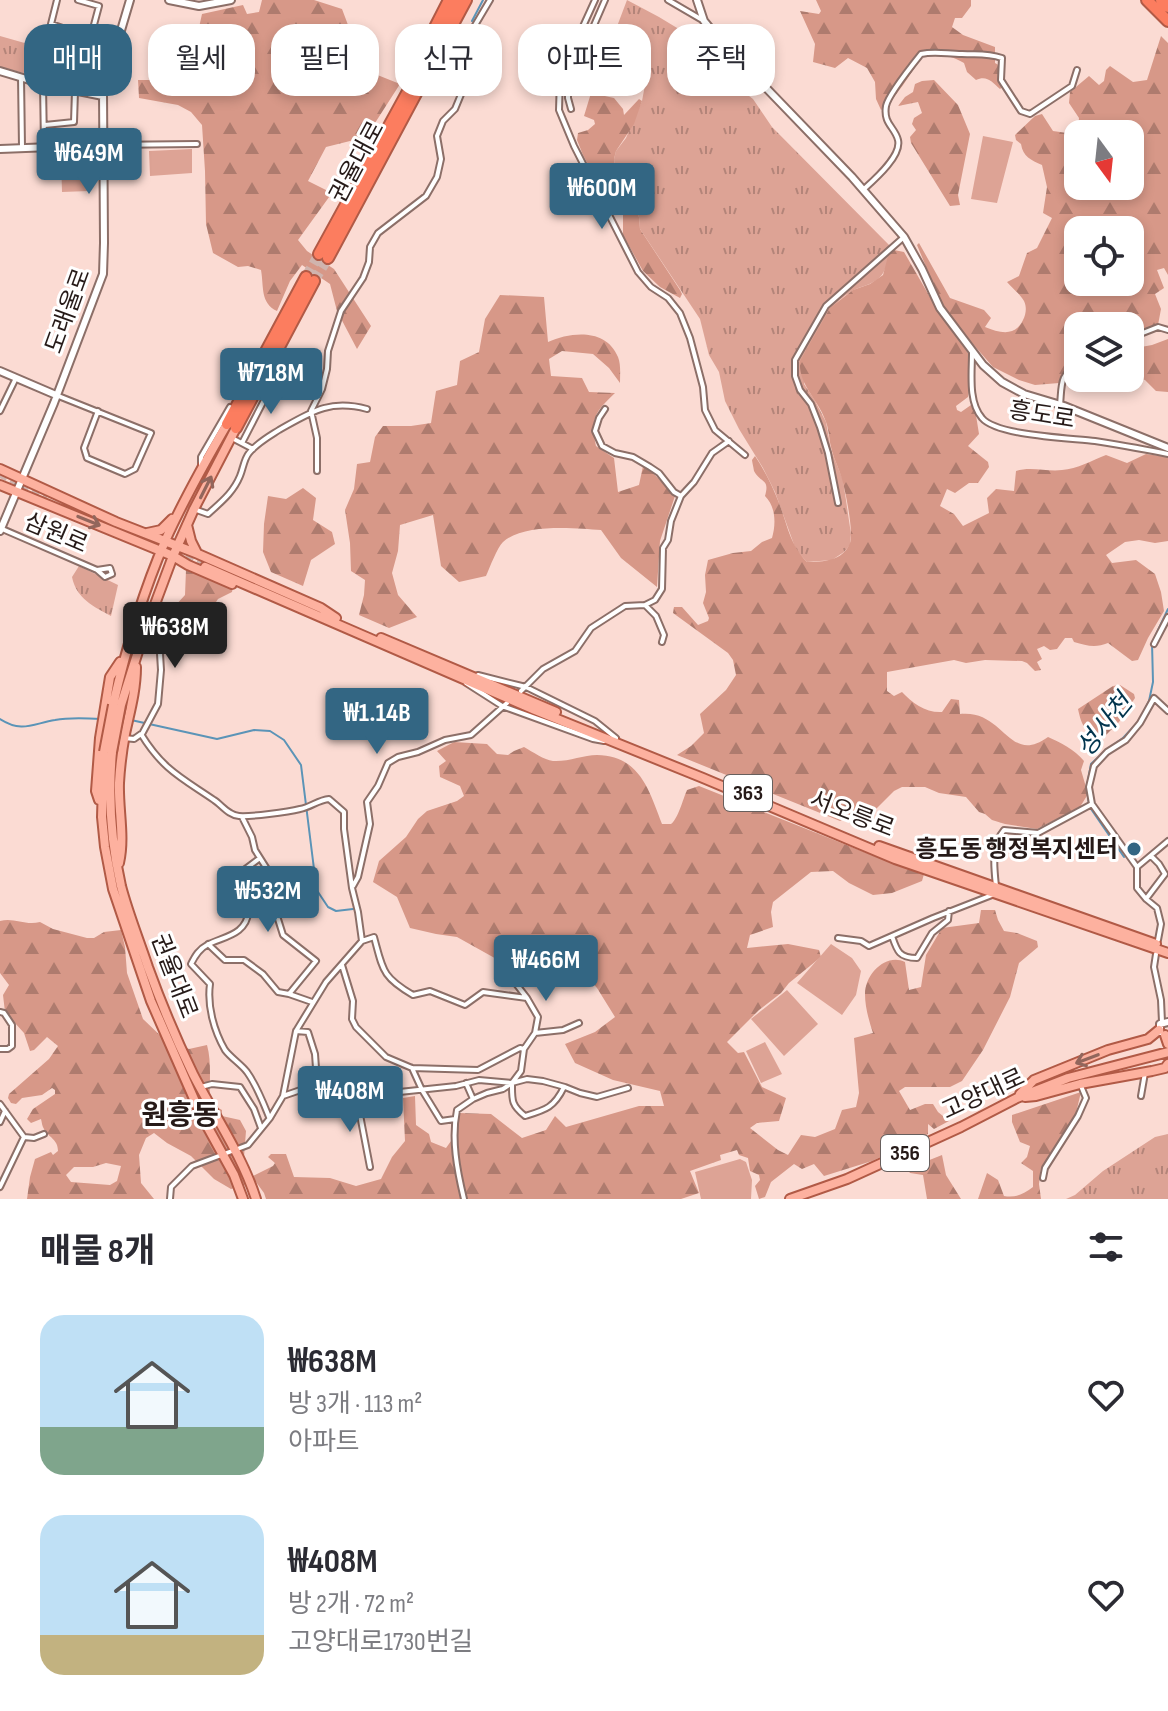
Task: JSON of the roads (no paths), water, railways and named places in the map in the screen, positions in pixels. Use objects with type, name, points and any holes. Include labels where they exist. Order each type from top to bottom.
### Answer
[{"type":"highway","points":[[397,111],[415,66],[449,0]]},
{"type":"highway","name":"권율대로","points":[[415,96],[323,256],[458,0]]},
{"type":"highway","name":"권율대로","points":[[453,24],[466,0]]},
{"type":"highway","points":[[460,24],[473,0]]},
{"type":"highway","points":[[1147,0],[1168,21]]},
{"type":"highway","points":[[1161,0],[1168,7]]},
{"type":"highway","points":[[229,431],[310,279]]},
{"type":"main road","points":[[108,752],[125,655],[154,570],[178,513],[201,470],[229,431]]},
{"type":"main road","points":[[117,705],[173,556],[229,431]]},
{"type":"main road","points":[[0,469],[20,485],[188,565],[329,624],[338,622]]},
{"type":"main road","points":[[0,485],[20,485],[166,541],[321,608],[338,622]]},
{"type":"main road","points":[[146,533],[161,530],[178,513]]},
{"type":"main road","points":[[187,525],[198,554]]},
{"type":"main road","points":[[143,544],[150,554],[154,570]]},
{"type":"main road","name":"서오릉로","points":[[206,564],[457,676],[705,773],[834,829],[996,891],[1168,951]]},
{"type":"main road","points":[[166,575],[188,565]]},
{"type":"main road","name":"서오릉로","points":[[338,622],[469,674],[615,740]]},
{"type":"main road","points":[[102,810],[96,791],[102,723],[110,677],[125,655]]},
{"type":"main road","points":[[118,868],[122,849],[119,784],[124,738],[136,685],[136,658]]},
{"type":"main road","name":"권율대로","points":[[108,752],[102,810],[113,889],[151,1001],[196,1104],[234,1175],[243,1199]]},
{"type":"main road","name":"권율대로","points":[[108,752],[113,835],[121,885],[131,917],[164,1009],[256,1199]]},
{"type":"main road","points":[[1017,1098],[1034,1080],[1108,1050],[1165,1032]]},
{"type":"main road","name":"고양대로","points":[[790,1199],[847,1179],[1017,1098],[1068,1078],[1168,1052]]},
{"type":"main road","points":[[1017,1098],[1145,1073],[1165,1068],[1168,1064]]},
{"type":"street","points":[[51,24],[57,0]]},
{"type":"street","points":[[78,0],[99,6],[94,24]]},
{"type":"street","name":"도래울로","points":[[123,24],[130,0]]},
{"type":"street","points":[[169,0],[199,6],[231,0]]},
{"type":"street","points":[[317,471],[317,438],[311,411],[322,389],[328,351],[341,311],[363,278],[370,247],[378,233],[426,196],[437,177],[441,159],[437,136],[462,92],[474,27],[490,0]]},
{"type":"street","points":[[595,0],[560,77],[559,110],[638,272],[680,313],[703,387],[705,410],[715,430],[745,455]]},
{"type":"street","points":[[571,109],[568,85],[605,0]]},
{"type":"street","points":[[668,0],[704,21]]},
{"type":"street","name":"흥도로","points":[[697,0],[704,21],[904,237],[940,308],[983,365],[1002,382],[1024,394],[1168,448]]},
{"type":"street","points":[[863,190],[898,151],[898,139],[887,122],[886,103],[921,54],[937,51],[986,53],[1002,58],[1001,80],[1021,111],[1030,114],[1072,86],[1077,70]]},
{"type":"street","points":[[0,71],[24,78]]},
{"type":"street","points":[[21,77],[22,148]]},
{"type":"street","points":[[44,96],[44,148]]},
{"type":"street","points":[[45,125],[74,122],[75,96]]},
{"type":"street","name":"도래울로","points":[[20,485],[103,274],[103,96]]},
{"type":"street","points":[[0,149],[197,144]]},
{"type":"street","points":[[838,503],[820,427],[811,404],[800,390],[795,376],[795,360],[826,306],[904,237]]},
{"type":"street","points":[[1144,332],[1158,327],[1168,330]]},
{"type":"street","name":"흥도로","points":[[972,351],[973,397],[984,421],[995,427],[1168,454]]},
{"type":"street","points":[[0,371],[56,395],[98,411],[151,433],[135,469],[125,474],[87,458],[84,448],[98,411]]},
{"type":"street","points":[[242,443],[276,377]]},
{"type":"street","points":[[1060,405],[1064,377]]},
{"type":"street","points":[[0,411],[16,378]]},
{"type":"street","points":[[201,470],[201,457],[239,393],[241,395]]},
{"type":"street","points":[[194,509],[208,514],[230,495],[247,455],[262,440],[311,411],[354,405],[367,409]]},
{"type":"street","points":[[605,409],[595,431],[602,446],[650,467],[681,496]]},
{"type":"street","points":[[229,431],[253,449]]},
{"type":"street","points":[[523,689],[543,669],[575,651],[591,628],[625,606],[645,605],[655,600],[662,589],[663,548],[681,496],[712,453],[729,441]]},
{"type":"street","name":"삼원로","points":[[20,485],[0,530],[97,570]]},
{"type":"street","points":[[645,605],[656,616],[664,635],[662,642]]},
{"type":"street","points":[[1154,644],[1168,617]]},
{"type":"street","points":[[100,738],[134,739],[141,734],[158,704],[161,670],[159,637],[149,619]]},
{"type":"street","name":"서오릉로","points":[[469,674],[523,689],[595,721],[615,740]]},
{"type":"street","name":"서오릉로","points":[[457,676],[474,690],[504,704],[593,739],[615,740]]},
{"type":"street","points":[[1158,940],[1161,924],[1157,908],[1137,888],[1137,867],[1090,805],[1089,787],[1094,766],[1107,752],[1126,740],[1154,698],[1168,711]]},
{"type":"street","points":[[352,888],[358,877],[370,824],[367,802],[388,763],[445,740],[471,735],[504,704]]},
{"type":"street","points":[[141,734],[165,766],[231,814],[242,817],[307,807],[323,799],[329,799],[344,812],[352,888],[362,941]]},
{"type":"street","points":[[838,938],[861,941],[869,946],[996,891],[994,860],[997,838],[1004,830],[1038,833],[1090,805]]},
{"type":"street","points":[[242,817],[267,869],[283,935],[316,961],[289,994]]},
{"type":"street","points":[[1137,867],[1168,841]]},
{"type":"street","points":[[1146,899],[1165,874],[1151,856]]},
{"type":"street","points":[[260,858],[240,873],[250,909],[244,924],[232,936],[208,944],[197,952],[191,964],[210,984],[211,1011],[226,1051],[246,1071],[270,1118]]},
{"type":"street","points":[[892,936],[897,951],[907,958],[917,958],[932,933],[948,920],[949,911]]},
{"type":"street","points":[[170,1199],[171,1187],[192,1166],[248,1145],[270,1118],[283,1096],[296,1031],[326,982],[362,941],[374,937],[383,970],[397,986],[413,995],[430,991],[465,1005],[483,992],[527,998]]},
{"type":"street","points":[[208,944],[225,960],[244,960],[263,974],[278,992],[312,1003]]},
{"type":"street","points":[[1156,954],[1154,967],[1165,1032]]},
{"type":"street","points":[[342,965],[353,1001],[352,1019],[386,1057],[412,1068],[478,1070],[520,1048],[524,1049]]},
{"type":"street","points":[[510,976],[538,1017],[535,1033],[524,1049],[521,1071],[512,1083],[512,1102],[525,1116],[546,1110],[565,1087]]},
{"type":"street","points":[[0,1012],[12,1025],[12,1046],[0,1049]]},
{"type":"street","points":[[535,1033],[563,1030],[579,1023]]},
{"type":"street","points":[[296,1031],[308,1032],[321,1083]]},
{"type":"street","points":[[412,1068],[441,1121],[455,1119]]},
{"type":"street","points":[[1141,1096],[1145,1073]]},
{"type":"street","points":[[464,1199],[456,1165],[455,1119],[457,1110],[473,1099],[527,1079],[597,1097],[628,1088]]},
{"type":"street","points":[[283,1096],[321,1083],[339,1087],[362,1099],[479,1080],[512,1083]]},
{"type":"street","points":[[466,1083],[473,1099]]},
{"type":"street","points":[[200,1087],[212,1084],[240,1087],[254,1109],[261,1128]]},
{"type":"street","points":[[1043,1178],[1045,1168],[1086,1098],[1080,1084]]},
{"type":"street","points":[[362,1099],[360,1115],[370,1167]]},
{"type":"street","points":[[0,1104],[24,1137],[34,1138],[44,1134]]},
{"type":"street","points":[[0,1122],[5,1111]]},
{"type":"street","points":[[0,1187],[24,1137]]},
{"type":"waterway","points":[[472,21],[483,0]]},
{"type":"waterway","name":"성사천","points":[[1124,857],[1089,806],[1087,786],[1091,764],[1139,721],[1149,701],[1153,682],[1152,643],[1168,609]]},
{"type":"waterway","points":[[0,719],[21,727],[66,718],[101,719]]},
{"type":"waterway","points":[[131,720],[217,739],[254,730],[270,731],[284,740],[301,765],[314,886],[328,907],[336,911],[353,909]]},
{"type":"tunnel","points":[[306,277],[319,254]]},
{"type":"tunnel","points":[[314,281],[328,258]]},
{"type":"tunnel","points":[[0,474],[48,495]]},
{"type":"tunnel","points":[[174,554],[205,567]]},
{"type":"place","name":"흥도동 행정복지센터","points":[[1134,849]]},
{"type":"district","name":"원흥동","points":[[180,1115]]}]
